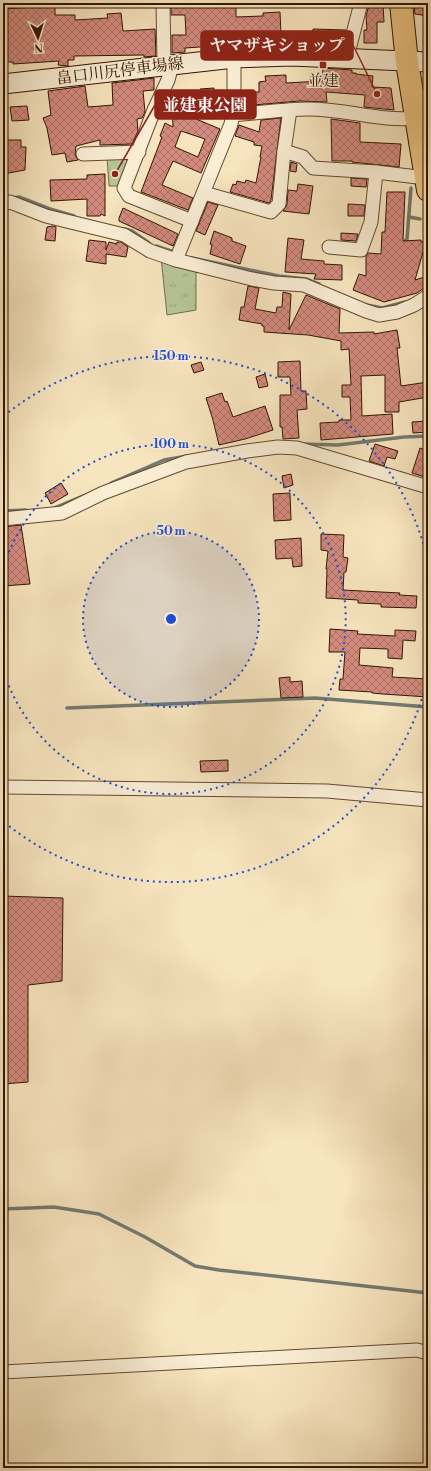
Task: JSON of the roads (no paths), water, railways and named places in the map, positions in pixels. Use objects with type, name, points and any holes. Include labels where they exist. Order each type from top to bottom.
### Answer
[{"type":"highway","points":[[401,3],[418,62],[417,118],[427,184]]},
{"type":"main road","name":"畠口川尻停車場線","points":[[3,84],[78,77],[234,58],[292,56],[418,62]]},
{"type":"street","points":[[163,3],[168,80],[154,110],[124,188],[129,196],[192,221]]},
{"type":"street","points":[[347,58],[361,3]]},
{"type":"street","points":[[179,255],[231,124],[234,106],[234,58]]},
{"type":"street","points":[[232,115],[309,109],[334,110],[379,117],[404,119],[417,118]]},
{"type":"street","points":[[204,193],[271,212],[279,204],[284,150],[290,110]]},
{"type":"street","points":[[284,150],[303,157],[313,168],[376,172],[427,184]]},
{"type":"street","points":[[83,154],[139,152]]},
{"type":"street","points":[[329,248],[361,250],[371,222],[376,172]]},
{"type":"street","points":[[3,204],[10,202],[46,216],[124,235],[150,251],[179,255],[252,279],[274,283],[304,285],[379,315],[397,312],[414,305],[428,296]]},
{"type":"street","points":[[3,519],[62,513],[103,493],[186,462],[278,447],[297,448],[428,487]]},
{"type":"street","points":[[3,787],[327,790],[428,800]]},
{"type":"street","points":[[3,1372],[416,1350],[428,1354]]},
{"type":"waterway","points":[[402,244],[407,239],[411,188]]},
{"type":"waterway","points":[[12,198],[19,197],[50,209],[74,216]]},
{"type":"waterway","points":[[409,217],[420,219]]},
{"type":"waterway","points":[[125,229],[132,231],[149,243]]},
{"type":"waterway","points":[[156,246],[177,253]]},
{"type":"waterway","points":[[192,258],[279,276],[306,279],[319,284]]},
{"type":"waterway","points":[[367,305],[382,308],[405,302]]},
{"type":"waterway","points":[[302,444],[338,445],[404,437],[428,436]]},
{"type":"waterway","points":[[111,483],[164,460],[187,456]]},
{"type":"waterway","points":[[54,508],[83,496]]},
{"type":"waterway","points":[[3,511],[26,510]]},
{"type":"waterway","points":[[67,708],[315,698],[428,707]]},
{"type":"waterway","points":[[3,1209],[54,1207],[99,1214],[145,1237],[195,1266],[219,1270],[428,1293]]},
{"type":"place","name":"並建","points":[[323,65]]},
{"type":"place","name":"ヤマザキショップ","points":[[377,94]]},
{"type":"place","name":"並建東公園","points":[[115,174]]}]
